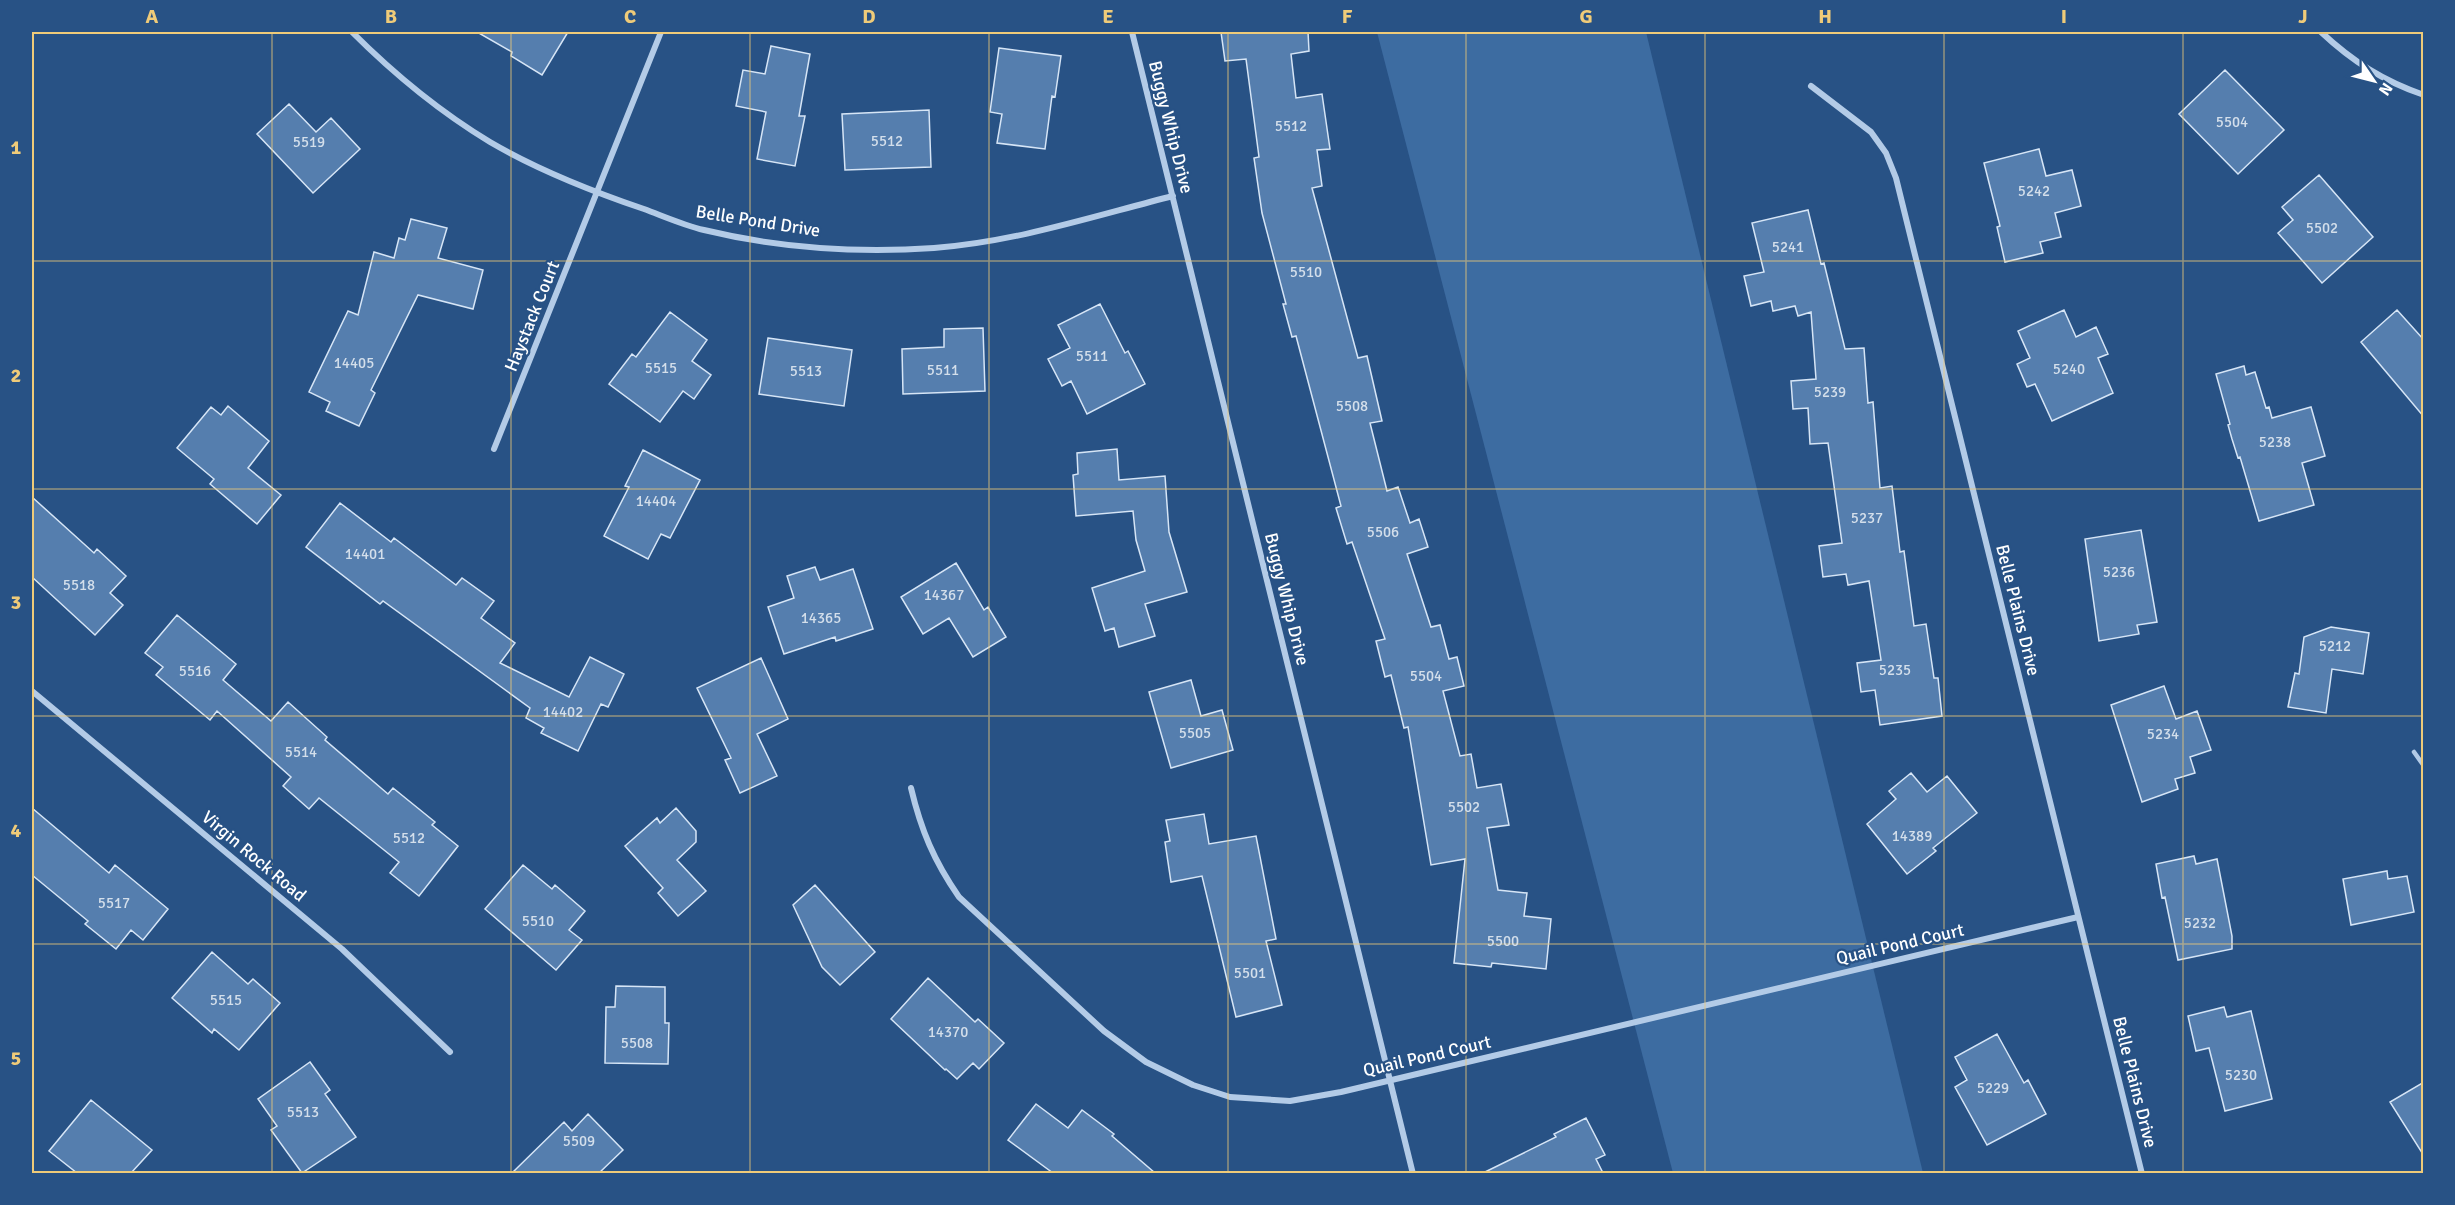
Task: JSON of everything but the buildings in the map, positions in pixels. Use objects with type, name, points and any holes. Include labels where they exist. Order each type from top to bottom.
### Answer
[{"type":"street","name":"Belle Pond Drive","points":[[352,32],[445,112],[490,142],[598,193],[702,230],[787,244],[861,249],[935,248],[1001,239],[1173,196]]},
{"type":"street","name":"Haystack Court","points":[[494,449],[661,32]]},
{"type":"street","name":"Buggy Whip Drive","points":[[1132,32],[1413,1173]]},
{"type":"street","points":[[2321,32],[2366,69],[2395,85],[2424,95]]},
{"type":"street","name":"Belle Plains Drive","points":[[1811,86],[1871,132],[1886,153],[1896,178],[2142,1173]]},
{"type":"street","name":"Virgin Rock Road","points":[[32,691],[342,949],[450,1052]]},
{"type":"street","name":"Quail Pond Court","points":[[911,788],[920,826],[943,874],[959,897],[1104,1031],[1146,1062],[1193,1085],[1230,1097],[1290,1101],[1341,1092],[2078,917]]},
{"type":"lane","points":[[2414,752],[2424,766]]},
{"type":"shaded area","points":[[1377,32],[1646,32],[1923,1173],[1673,1173]]}]
